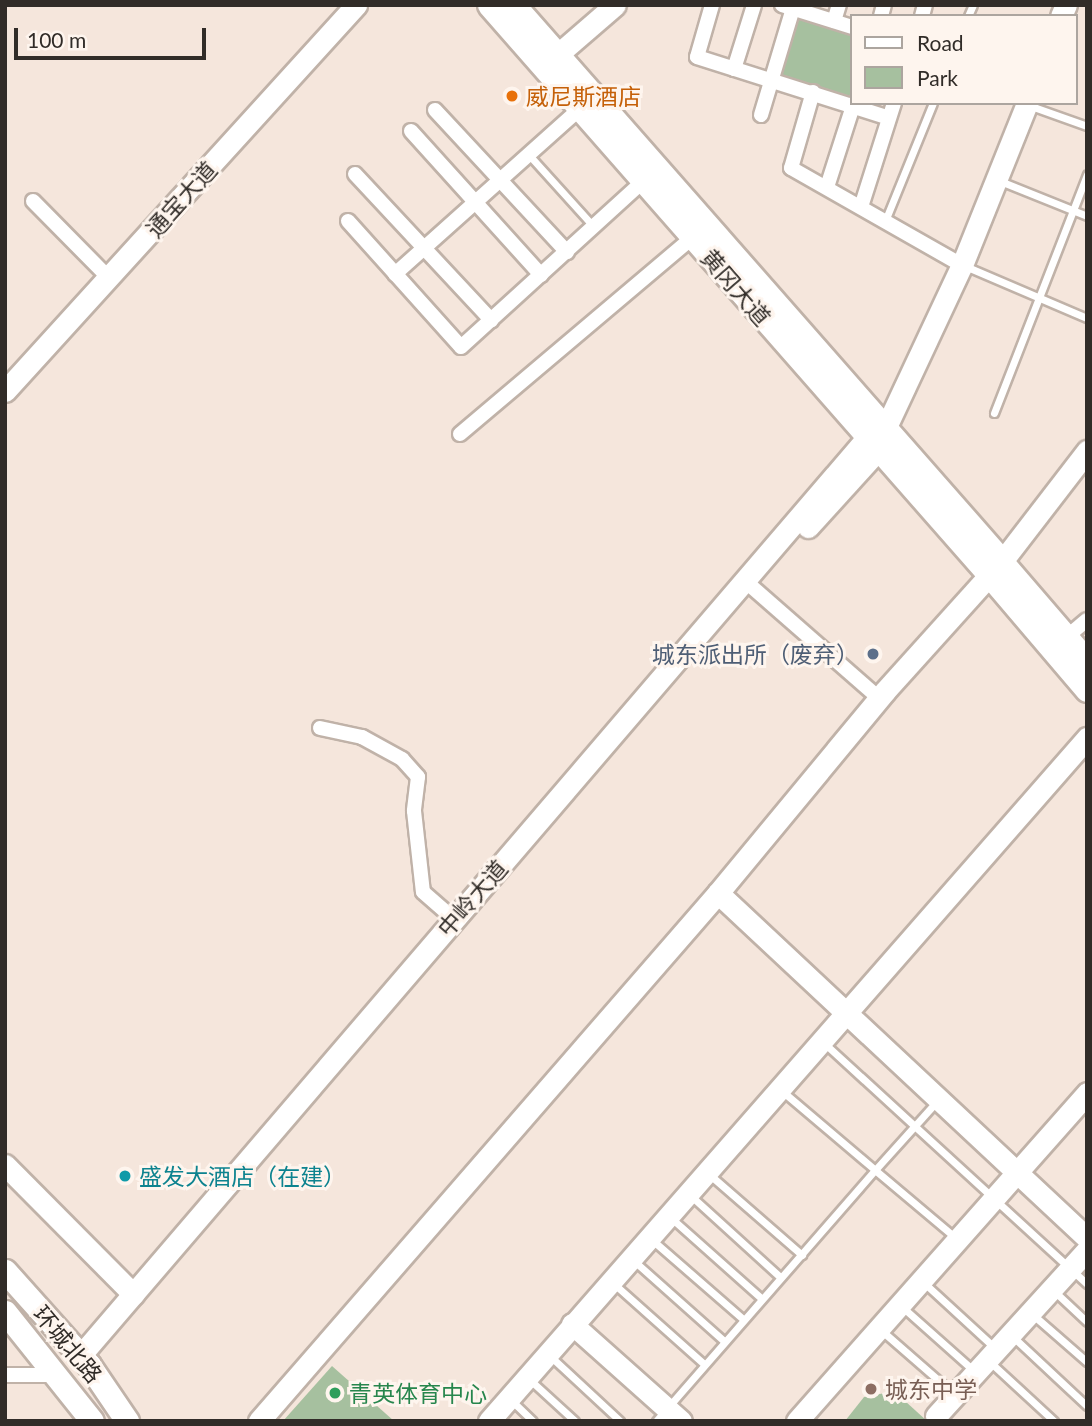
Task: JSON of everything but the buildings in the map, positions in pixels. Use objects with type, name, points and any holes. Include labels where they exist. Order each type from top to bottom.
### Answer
[{"type":"main road","name":"黄冈大道","points":[[489,5],[1087,662]]},
{"type":"main road","name":"黄冈大道","points":[[514,5],[996,565],[1087,690]]},
{"type":"main road","name":"环城北路","points":[[5,1270],[84,1361],[127,1421]]},
{"type":"main road","name":"环城北路","points":[[5,1312],[65,1383],[92,1421]]},
{"type":"main road","points":[[65,1383],[84,1361]]},
{"type":"street","name":"通宝大道","points":[[5,391],[356,5]]},
{"type":"street","points":[[564,48],[615,5]]},
{"type":"street","points":[[712,5],[697,57],[850,103]]},
{"type":"street","points":[[734,69],[754,5]]},
{"type":"street","points":[[834,21],[839,5]]},
{"type":"street","points":[[761,115],[790,6],[850,26]]},
{"type":"street","points":[[813,92],[791,167],[962,265]]},
{"type":"street","points":[[827,187],[854,105]]},
{"type":"street","points":[[857,105],[890,118]]},
{"type":"street","points":[[861,207],[893,105]]},
{"type":"street","points":[[886,427],[962,265],[1027,105]]},
{"type":"street","points":[[435,110],[567,252]]},
{"type":"street","points":[[395,274],[500,177],[576,112]]},
{"type":"street","points":[[411,131],[541,275]]},
{"type":"street","points":[[355,174],[491,320]]},
{"type":"street","points":[[348,221],[461,347],[638,187]]},
{"type":"street","points":[[33,201],[109,278]]},
{"type":"street","points":[[460,434],[686,243]]},
{"type":"street","name":"中岭大道","points":[[84,1361],[133,1294],[454,919],[870,446]]},
{"type":"street","points":[[259,1421],[718,893],[879,698],[996,565],[1087,451]]},
{"type":"street","points":[[749,584],[879,698]]},
{"type":"street","name":"中岭大道","points":[[84,1361],[749,584]]},
{"type":"street","points":[[1069,635],[1087,620]]},
{"type":"street","points":[[320,728],[362,737],[402,759],[418,777],[414,811],[423,892],[454,919]]},
{"type":"street","points":[[492,1420],[629,1257],[1087,738]]},
{"type":"street","points":[[718,893],[1087,1238]]},
{"type":"street","points":[[797,1421],[993,1197],[1085,1099]]},
{"type":"street","points":[[5,1166],[133,1294]]},
{"type":"street","points":[[936,1416],[1087,1250]]},
{"type":"street","points":[[572,1324],[668,1417]]},
{"type":"street","points":[[5,1375],[65,1383]]},
{"type":"lane","points":[[885,221],[932,105]]},
{"type":"lane","points":[[1030,105],[1087,126]]},
{"type":"lane","points":[[527,154],[594,227]]},
{"type":"lane","points":[[994,414],[1087,175]]},
{"type":"lane","points":[[997,179],[1087,216]]},
{"type":"lane","points":[[962,265],[1087,318]]},
{"type":"lane","points":[[820,1039],[1087,1284]]},
{"type":"lane","points":[[778,1087],[958,1240]]},
{"type":"lane","points":[[668,1417],[704,1364],[938,1100]]},
{"type":"lane","points":[[705,1170],[802,1255]]},
{"type":"lane","points":[[687,1191],[780,1277]]},
{"type":"lane","points":[[667,1214],[761,1298]]},
{"type":"lane","points":[[648,1236],[743,1319]]},
{"type":"lane","points":[[629,1257],[724,1341]]},
{"type":"lane","points":[[610,1279],[704,1364]]},
{"type":"lane","points":[[921,1280],[1054,1421]]},
{"type":"lane","points":[[1051,1289],[1087,1322]]},
{"type":"lane","points":[[899,1304],[1087,1406]]},
{"type":"lane","points":[[1030,1312],[1087,1362]]},
{"type":"lane","points":[[878,1327],[956,1395]]},
{"type":"lane","points":[[547,1353],[620,1421]]},
{"type":"lane","points":[[527,1377],[575,1421]]},
{"type":"lane","points":[[509,1398],[533,1421]]},
{"type":"green space","points":[[793,9],[850,26],[850,102],[772,80]]},
{"type":"green space","name":"青英体育中心","points":[[332,1366],[394,1421],[283,1421]]},
{"type":"green space","points":[[885,1393],[905,1401],[927,1421],[845,1421],[864,1397]]},
{"type":"place","name":"威尼斯酒店","points":[[512,96]]},
{"type":"place","name":"城东派出所（废弃）","points":[[873,654]]},
{"type":"place","name":"盛发大酒店（在建）","points":[[125,1176]]},
{"type":"place","name":"城东中学","points":[[871,1389]]},
{"type":"place","name":"青英体育中心","points":[[335,1393]]}]
